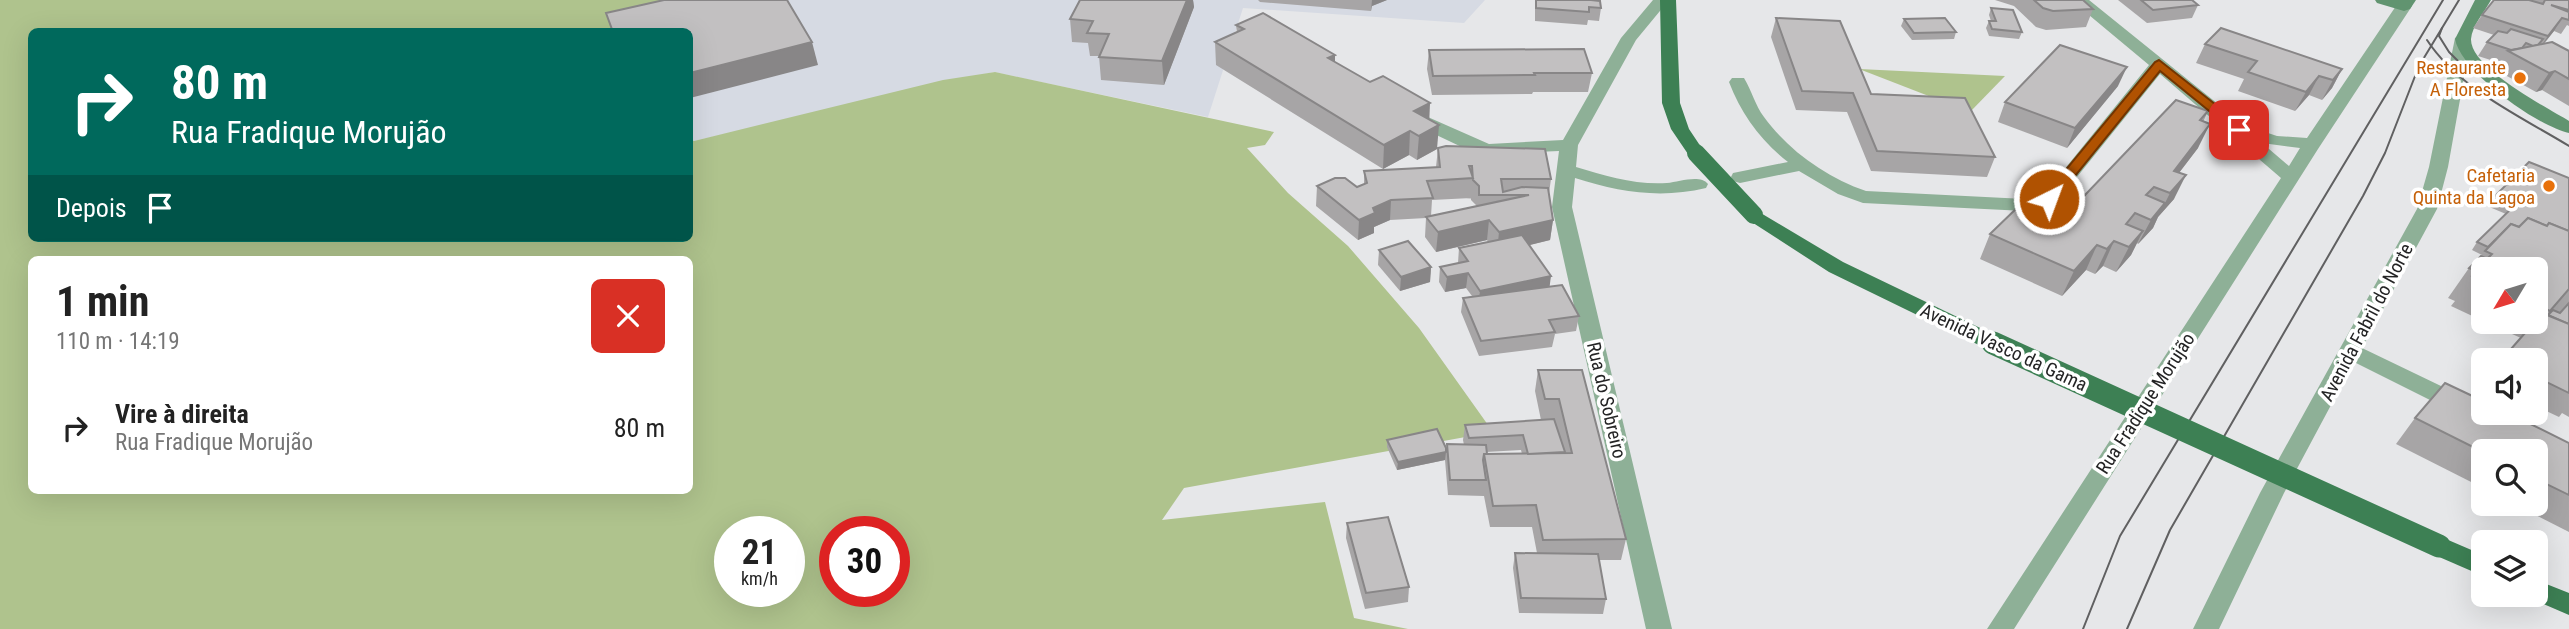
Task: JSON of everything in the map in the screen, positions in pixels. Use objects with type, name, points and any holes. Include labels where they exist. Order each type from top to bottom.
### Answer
[{"type":"main road","name":"Avenida Vasco da Gama","points":[[1668,0],[1671,103],[1681,129],[1696,153],[1754,215],[1836,267],[1993,343],[2471,561]]},
{"type":"main road","points":[[2548,596],[2569,606]]},
{"type":"street","name":"Rua do Sobreiro","points":[[1659,629],[1562,207],[1569,145],[1629,38],[1661,0]]},
{"type":"street","points":[[2079,0],[2239,130],[2264,155],[2292,177]]},
{"type":"street","points":[[2239,130],[2275,141],[2312,144],[2406,3],[2383,0]]},
{"type":"street","name":"Avenida Fabril do Norte","points":[[2206,629],[2272,493],[2352,352],[2427,209],[2437,181],[2463,38],[2483,0]]},
{"type":"street","points":[[1629,38],[1639,30],[1651,26],[1663,31],[1669,41]]},
{"type":"street","points":[[2463,38],[2466,56],[2481,71],[2569,128]]},
{"type":"street","points":[[1738,82],[1742,97],[1752,113],[1802,165],[1834,186],[1863,197],[2037,204],[2049,199],[2057,191],[2159,64]]},
{"type":"street","points":[[1399,110],[1474,146],[1489,149],[1569,145]]},
{"type":"street","name":"Rua Fradique Morujão","points":[[2000,629],[2312,144]]},
{"type":"street","points":[[1740,177],[1802,165]]},
{"type":"street","points":[[1567,170],[1633,189],[1667,190],[1699,184]]},
{"type":"street","points":[[2352,352],[2471,411]]},
{"type":"shaded area","points":[[752,0],[1485,0],[1464,23],[1243,8],[1208,117],[994,72],[694,141],[693,28],[631,28]]},
{"type":"green space","points":[[0,0],[752,0],[631,28],[28,28],[28,242],[693,242],[693,141],[943,80],[995,72],[1274,132],[1265,145],[1247,148],[1288,193],[1348,246],[1419,328],[1493,432],[1184,488],[1162,520],[1325,502],[1354,618],[1408,629],[0,629]]},
{"type":"green space","points":[[1859,69],[2005,76],[1970,112]]},
{"type":"building","points":[[664,0],[787,0],[812,42],[693,72],[693,28],[612,28],[606,13]]},
{"type":"building","points":[[1080,0],[1187,0],[1162,61],[1099,57],[1109,34],[1087,33],[1093,21],[1070,19]]},
{"type":"building","points":[[1536,0],[1600,1],[1601,8],[1589,7],[1589,12],[1536,8]]},
{"type":"building","points":[[2034,0],[2083,0],[2093,9],[2053,11],[2043,8]]},
{"type":"building","points":[[2141,0],[2192,0],[2198,5],[2153,10]]},
{"type":"building","points":[[2494,0],[2529,0],[2543,4],[2545,0],[2569,0],[2569,10],[2551,5],[2569,12],[2569,20],[2562,18],[2548,36],[2482,15]]},
{"type":"building","points":[[1991,8],[2013,10],[2022,32],[1992,29],[1989,21],[1996,21]]},
{"type":"building","points":[[1263,13],[1335,55],[1328,58],[1370,82],[1383,76],[1430,103],[1414,111],[1439,125],[1419,136],[1410,131],[1384,145],[1215,42],[1244,29],[1236,25]]},
{"type":"building","points":[[1776,18],[1840,21],[1871,94],[1965,98],[1995,157],[1877,151],[1853,93],[1802,91]]},
{"type":"building","points":[[1945,18],[1956,32],[1914,33],[1904,19]]},
{"type":"building","points":[[2221,28],[2342,69],[2333,80],[2319,76],[2306,92],[2248,72],[2257,61],[2205,44]]},
{"type":"building","points":[[2511,29],[2543,39],[2538,45],[2526,43],[2522,48],[2511,50],[2487,42],[2498,31],[2507,33]]},
{"type":"building","points":[[2552,42],[2569,51],[2569,79],[2555,71],[2549,73],[2508,51]]},
{"type":"building","points":[[2060,45],[2127,67],[2075,128],[2005,102]]},
{"type":"building","points":[[1584,49],[1592,73],[1433,76],[1429,50]]},
{"type":"building","points":[[2176,100],[2208,111],[2200,120],[2210,124],[2174,171],[2186,175],[2170,193],[2154,187],[2146,195],[2165,203],[2151,220],[2135,213],[2126,224],[2143,231],[2129,247],[2114,241],[2107,249],[2097,245],[2074,271],[1990,234],[2019,206],[2033,212],[2038,207],[2063,218]]},
{"type":"building","points":[[1438,148],[1545,149],[1551,179],[1501,179],[1503,192],[1522,187],[1548,188],[1553,220],[1499,232],[1489,220],[1438,232],[1426,217],[1529,195],[1479,195],[1479,186],[1473,178],[1427,181],[1433,198],[1391,200],[1373,208],[1375,213],[1359,220],[1317,186],[1335,178],[1345,178],[1357,187],[1367,183],[1364,171],[1440,167]]},
{"type":"building","points":[[2529,162],[2569,178],[2569,231],[2528,218],[2519,227],[2511,224],[2488,247],[2477,242],[2513,207],[2492,199]]},
{"type":"building","points":[[2528,218],[2569,231],[2569,289],[2550,311],[2548,257],[2489,257],[2492,254],[2485,251],[2511,224],[2519,227]]},
{"type":"building","points":[[1522,235],[1551,276],[1480,291],[1468,273],[1447,277],[1440,267],[1468,261],[1459,248]]},
{"type":"building","points":[[1408,241],[1431,267],[1401,277],[1379,250]]},
{"type":"building","points":[[1562,285],[1579,316],[1549,320],[1555,332],[1481,341],[1463,298]]},
{"type":"building","points":[[2569,303],[2569,324],[2548,315],[2553,310],[2560,313]]},
{"type":"building","points":[[2548,315],[2569,324],[2569,393],[2548,383],[2548,348],[2512,348],[2524,334],[2548,334]]},
{"type":"building","points":[[1538,370],[1582,370],[1626,539],[1543,540],[1536,505],[1493,506],[1484,454],[1572,453],[1559,399],[1545,399]]},
{"type":"building","points":[[2445,383],[2471,395],[2471,425],[2532,425],[2569,443],[2569,495],[2548,485],[2548,439],[2471,439],[2471,446],[2415,418]]},
{"type":"building","points":[[1554,419],[1565,452],[1528,454],[1523,435],[1469,438],[1465,425]]},
{"type":"building","points":[[1437,429],[1446,452],[1398,462],[1387,440]]},
{"type":"building","points":[[1447,444],[1486,445],[1487,454],[1484,454],[1483,460],[1486,480],[1450,480]]},
{"type":"building","points":[[1388,517],[1409,587],[1366,593],[1347,523]]},
{"type":"building","points":[[1515,553],[1598,554],[1606,599],[1521,598]]},
{"type":"tram line","points":[[2083,629],[2120,536],[2443,0]]},
{"type":"tram line","points":[[2442,28],[2459,0]]},
{"type":"tram line","points":[[2431,46],[2442,28]]},
{"type":"tram line","points":[[2442,28],[2439,36],[2449,52],[2467,70]]},
{"type":"tram line","points":[[2427,40],[2431,46]]},
{"type":"tram line","points":[[2127,629],[2170,530],[2363,196],[2385,153],[2419,66],[2431,46]]},
{"type":"tram line","points":[[2431,46],[2473,87],[2569,146]]},
{"type":"place","name":"Restaurante A Floresta","points":[[2520,78]]},
{"type":"place","name":"Cafetaria Quinta da Lagoa","points":[[2549,186]]},
{"type":"route","points":[[2049,199],[2139,92],[2159,64],[2239,130]]}]
